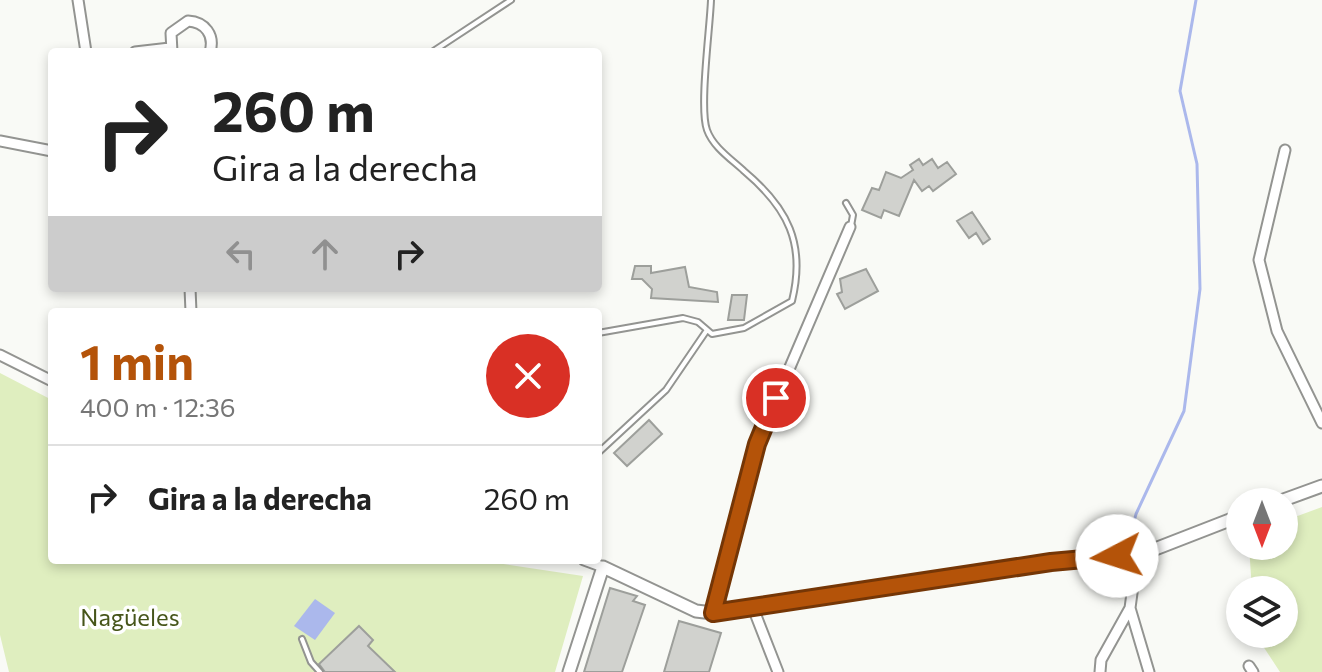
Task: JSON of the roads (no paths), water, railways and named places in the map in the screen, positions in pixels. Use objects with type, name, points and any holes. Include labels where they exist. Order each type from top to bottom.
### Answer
[{"type":"street","points":[[78,0],[85,48]]},
{"type":"street","points":[[171,48],[176,27],[195,22],[211,36],[210,48]]},
{"type":"street","points":[[0,141],[48,150]]},
{"type":"street","points":[[1285,150],[1259,260],[1277,331],[1322,423]]},
{"type":"street","points":[[713,613],[757,444],[850,227]]},
{"type":"street","points":[[0,355],[48,379]]},
{"type":"street","points":[[1298,495],[1322,486]]},
{"type":"street","points":[[595,564],[696,611],[713,613],[1051,562],[1137,556],[1226,521]]},
{"type":"street","points":[[1100,672],[1101,660],[1130,608],[1137,556]]},
{"type":"street","points":[[569,672],[603,567]]},
{"type":"street","points":[[753,608],[778,672]]},
{"type":"street","points":[[1130,608],[1149,672]]},
{"type":"lane","points":[[438,48],[511,0]]},
{"type":"lane","points":[[602,332],[683,318],[698,322],[712,334],[744,328],[792,301],[798,252],[790,224],[756,181],[719,149],[705,124],[711,0]]},
{"type":"lane","points":[[846,203],[853,215],[850,227]]},
{"type":"lane","points":[[602,449],[666,390],[707,330]]},
{"type":"lane","points":[[302,639],[311,662],[320,672]]},
{"type":"water","points":[[315,599],[335,613],[315,640],[294,626]]},
{"type":"waterway","points":[[1126,553],[1136,514],[1184,411],[1200,289],[1197,164],[1180,91],[1196,0]]},
{"type":"park label","name":"Nagüeles","points":[[130,616]]}]
